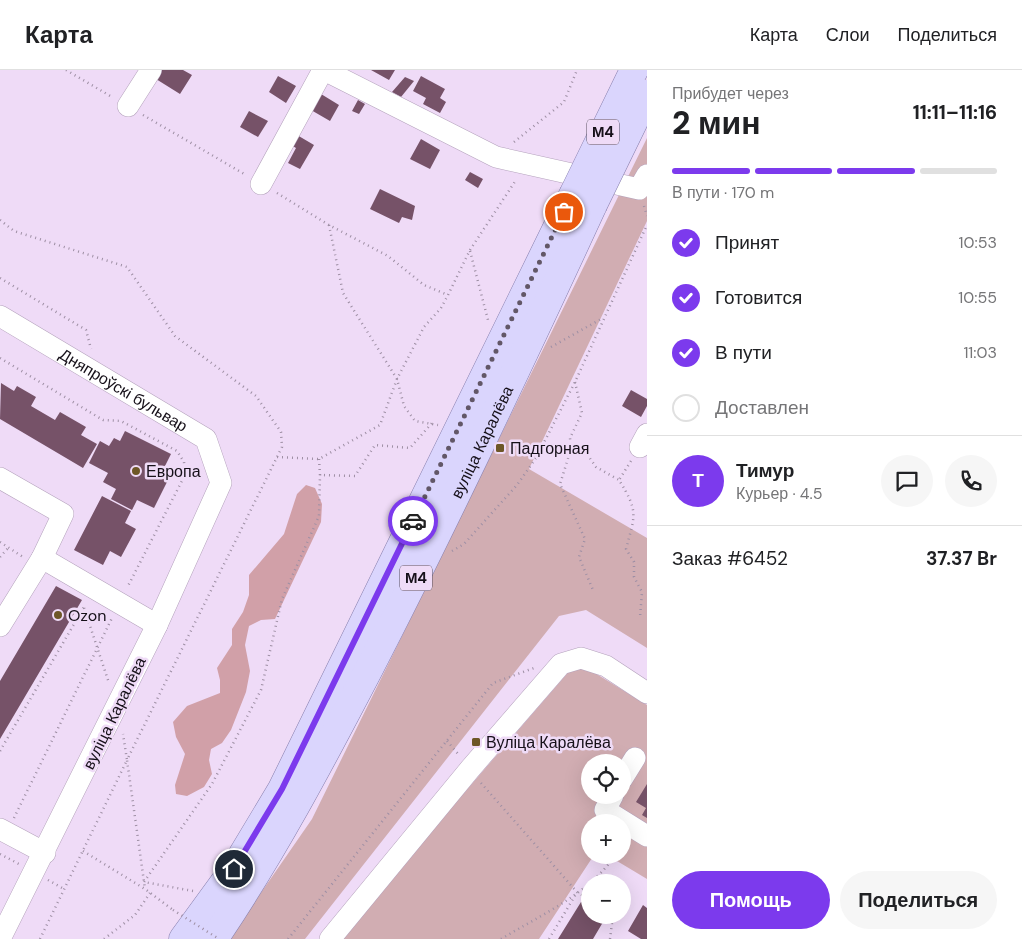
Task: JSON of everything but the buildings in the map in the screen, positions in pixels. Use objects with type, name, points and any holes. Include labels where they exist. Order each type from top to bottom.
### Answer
[{"type":"main road","name":"вуліца Каралёва","points":[[214,939],[255,879],[304,793],[409,592],[484,439],[583,200],[634,70]]},
{"type":"main road","name":"вуліца Каралёва","points":[[184,939],[234,869],[282,789],[583,200],[647,94]]},
{"type":"street","points":[[128,106],[151,70]]},
{"type":"street","points":[[262,184],[323,70],[496,157],[639,189],[647,174]]},
{"type":"street","name":"Дняпроўскі бульвар","points":[[0,316],[206,439],[221,483]]},
{"type":"street","points":[[0,478],[63,514],[40,562],[0,626]]},
{"type":"street","name":"вуліца Каралёва","points":[[0,939],[45,853],[157,625],[221,483]]},
{"type":"street","points":[[40,562],[95,589],[157,625]]},
{"type":"street","points":[[330,939],[470,769],[561,664],[581,658],[606,666],[647,693]]},
{"type":"street","points":[[631,764],[635,758]]},
{"type":"street","points":[[609,804],[605,810],[647,836]]},
{"type":"street","points":[[0,829],[45,853]]},
{"type":"path","points":[[496,157],[564,102],[577,70]]},
{"type":"path","points":[[277,457],[319,460],[380,425],[397,379],[424,327],[441,308],[470,250],[527,164]]},
{"type":"path","points":[[0,220],[14,231],[127,267],[175,336],[256,396],[281,432],[282,447],[40,939]]},
{"type":"path","points":[[329,225],[344,293],[397,379],[404,406],[415,421],[433,422],[438,425]]},
{"type":"path","points":[[450,552],[464,544],[517,485],[536,458],[575,382],[647,225]]},
{"type":"path","points":[[470,250],[489,327]]},
{"type":"path","points":[[0,278],[86,330],[99,374]]},
{"type":"path","points":[[424,286],[448,295]]},
{"type":"path","points":[[547,349],[605,317]]},
{"type":"path","points":[[575,382],[582,413],[570,438],[560,484],[585,539],[579,557],[593,590]]},
{"type":"path","points":[[320,476],[355,476],[375,445],[410,448],[433,422]]},
{"type":"path","points":[[619,480],[644,441]]},
{"type":"path","points":[[570,444],[586,454],[596,467],[619,480],[628,494],[636,515],[626,549],[634,562],[634,577],[642,592],[640,617]]},
{"type":"path","points":[[144,882],[212,784],[260,690],[282,599],[319,516],[319,460]]},
{"type":"path","points":[[0,542],[40,562]]},
{"type":"path","points":[[0,557],[8,547]]},
{"type":"path","points":[[0,751],[95,589]]},
{"type":"path","points":[[288,939],[493,684],[533,668],[561,664]]},
{"type":"path","points":[[448,741],[461,758]]},
{"type":"path","points":[[127,760],[145,889]]},
{"type":"path","points":[[480,782],[581,894]]},
{"type":"path","points":[[83,852],[145,889],[219,939]]},
{"type":"path","points":[[501,939],[577,892],[609,864]]},
{"type":"path","points":[[144,882],[194,892]]},
{"type":"path","points":[[549,939],[577,892]]},
{"type":"path","points":[[104,939],[135,915],[150,893]]},
{"type":"path","points":[[610,939],[612,924]]},
{"type":"shaded area","points":[[647,138],[647,221],[529,469],[647,538],[647,648],[586,610],[559,616],[305,939],[229,939],[312,819]]},
{"type":"shaded area","points":[[306,485],[315,488],[322,504],[321,522],[275,619],[261,620],[249,626],[245,645],[250,671],[246,692],[231,730],[222,743],[211,749],[209,760],[212,774],[204,787],[187,796],[176,794],[175,785],[185,754],[176,737],[173,722],[187,706],[220,693],[220,680],[217,668],[232,645],[232,629],[243,612],[249,595],[249,575],[284,534],[297,494]]},
{"type":"shaded area","points":[[577,662],[647,705],[647,879],[622,864],[631,864],[631,814],[581,814],[581,864],[588,864],[539,939],[338,939]]},
{"type":"way so far","points":[[413,521],[564,212]]},
{"type":"place","name":"Падгорная","points":[[500,448]]},
{"type":"place","name":"Европа","points":[[136,471]]},
{"type":"place","name":"Ozon","points":[[58,615]]},
{"type":"place","name":"Вуліца Каралёва","points":[[476,742]]},
{"type":"route","points":[[234,869],[282,789],[413,521]]}]
